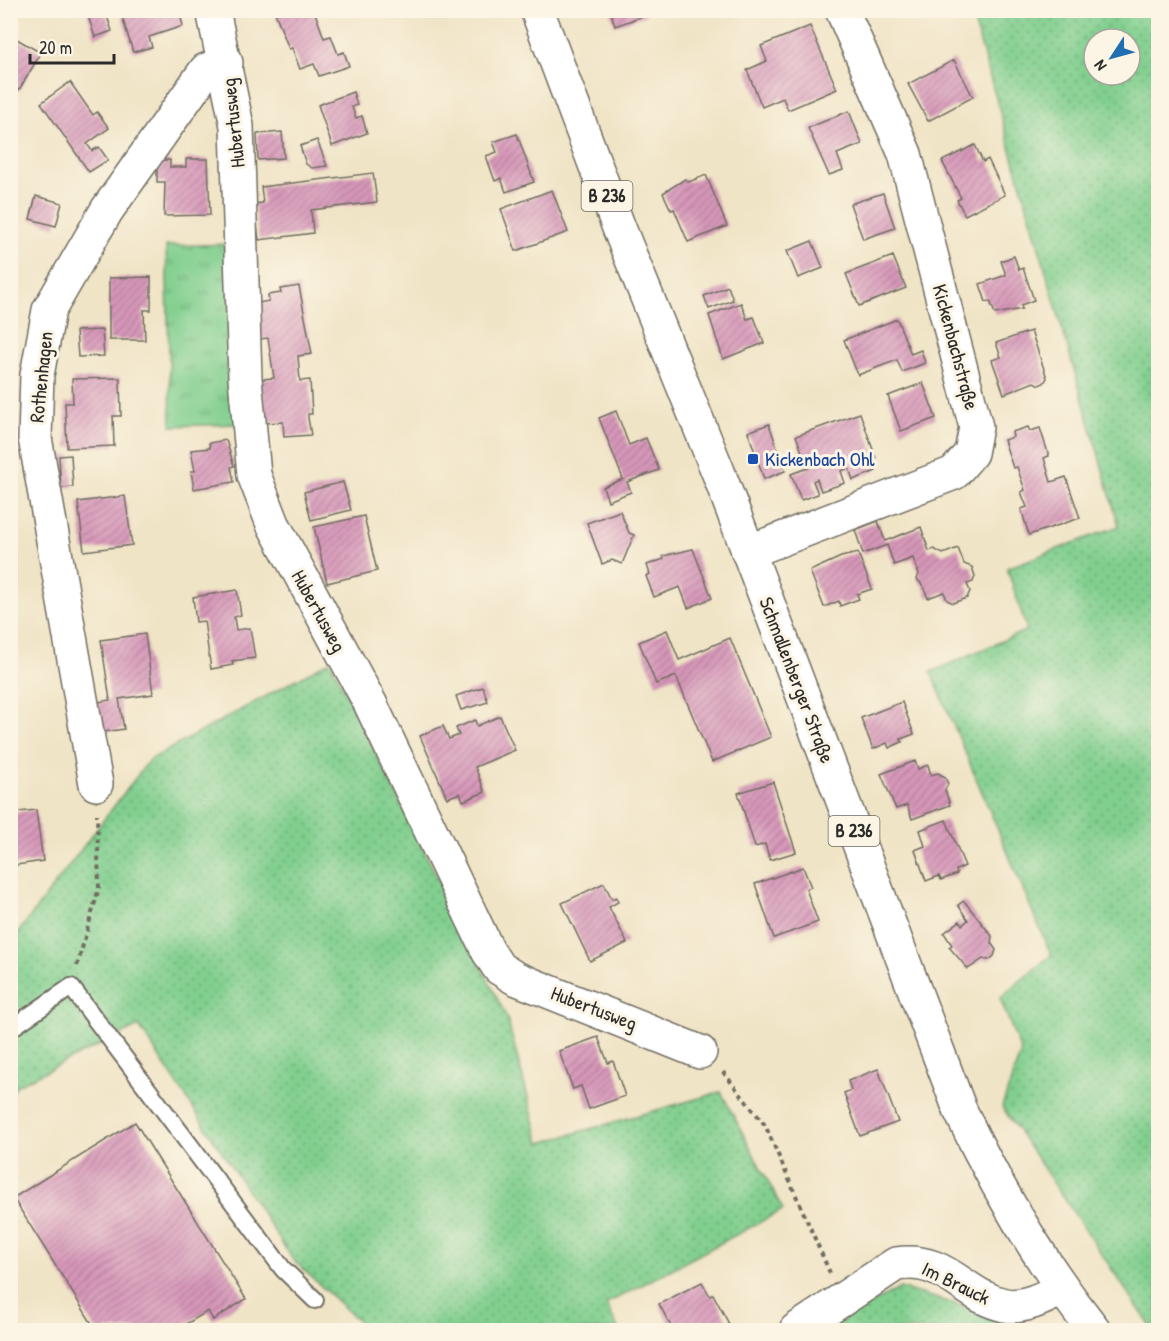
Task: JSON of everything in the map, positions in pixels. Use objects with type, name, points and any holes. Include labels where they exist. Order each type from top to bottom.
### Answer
[{"type":"street","name":"Hubertusweg","points":[[213,10],[226,63],[237,126],[245,378],[254,475],[273,524],[370,703],[488,951],[499,968],[515,978],[700,1052]]},
{"type":"street","name":"Schmallenberger Straße","points":[[537,10],[619,228],[682,379],[960,1110],[1003,1197],[1062,1289],[1094,1330]]},
{"type":"street","name":"Kickenbachstraße","points":[[748,552],[954,472],[972,453],[976,427],[905,154],[842,10]]},
{"type":"street","name":"Rothenhagen","points":[[96,784],[36,438],[38,375],[43,343],[49,310],[107,210],[207,70],[226,63]]},
{"type":"street","name":"Im Brauck","points":[[796,1330],[896,1264],[910,1262],[926,1264],[955,1277],[982,1297],[1006,1306],[1045,1298],[1062,1289]]},
{"type":"lane","points":[[10,1029],[71,987],[283,1269],[315,1300]]},
{"type":"path","points":[[71,987],[99,888],[96,784]]},
{"type":"path","points":[[700,1052],[730,1079],[765,1125],[842,1301]]},
{"type":"green space","points":[[971,11],[1158,11],[1158,1330],[1153,1330],[1002,1107],[1021,1052],[1000,998],[1051,955],[931,672],[1027,630],[1007,568],[1119,526]]},
{"type":"green space","points":[[234,244],[239,424],[171,426],[166,246]]},
{"type":"green space","points":[[330,661],[507,1018],[540,1143],[721,1092],[783,1210],[606,1304],[619,1330],[368,1330],[293,1260],[139,1026],[17,1085],[11,1095],[11,942],[149,760]]},
{"type":"green space","points":[[900,1288],[1014,1321],[1020,1330],[825,1330]]},
{"type":"building","points":[[105,10],[112,31],[95,37],[87,13]]},
{"type":"building","points":[[120,10],[179,10],[183,26],[149,37],[152,47],[133,52]]},
{"type":"building","points":[[274,10],[314,10],[324,38],[331,36],[338,54],[344,52],[349,66],[319,76],[314,64],[300,69],[292,48],[289,49]]},
{"type":"building","points":[[610,10],[645,10],[646,15],[615,26]]},
{"type":"building","points":[[810,26],[837,89],[788,110],[783,98],[762,107],[747,70],[767,61],[761,46]]},
{"type":"building","points":[[10,35],[41,53],[19,90],[10,85]]},
{"type":"building","points":[[954,60],[973,97],[928,121],[908,84]]},
{"type":"building","points":[[70,82],[93,115],[97,112],[109,128],[87,144],[92,151],[99,147],[108,160],[89,172],[41,103]]},
{"type":"building","points":[[353,92],[357,105],[352,107],[356,118],[362,116],[367,133],[332,146],[318,105]]},
{"type":"building","points":[[849,111],[862,144],[837,154],[843,170],[829,175],[808,128]]},
{"type":"building","points":[[282,132],[284,158],[258,160],[257,134]]},
{"type":"building","points":[[517,134],[534,182],[506,192],[501,178],[495,181],[486,156],[497,152],[493,142]]},
{"type":"building","points":[[317,140],[327,166],[312,168],[306,164],[300,146]]},
{"type":"building","points":[[975,145],[983,162],[988,159],[1005,195],[965,215],[957,200],[961,198],[942,161]]},
{"type":"building","points":[[186,159],[208,159],[210,215],[164,216],[165,182],[157,182],[157,160],[170,160],[170,167],[186,167]]},
{"type":"building","points":[[373,173],[377,202],[311,210],[313,233],[259,240],[254,204],[263,203],[261,187]]},
{"type":"building","points":[[706,175],[727,226],[688,242],[674,209],[671,210],[663,193],[685,179],[689,182]]},
{"type":"building","points":[[552,190],[568,232],[516,251],[501,209]]},
{"type":"building","points":[[883,193],[895,228],[863,239],[850,204]]},
{"type":"building","points":[[36,196],[62,203],[56,226],[30,219]]},
{"type":"building","points":[[812,241],[823,268],[798,278],[787,251]]},
{"type":"building","points":[[893,256],[906,288],[859,306],[846,274]]},
{"type":"building","points":[[1014,256],[1019,270],[1023,268],[1034,300],[1021,305],[1022,309],[995,314],[990,301],[986,302],[980,284],[1006,275],[1001,261]]},
{"type":"building","points":[[151,277],[151,310],[144,310],[145,340],[109,340],[109,278]]},
{"type":"building","points":[[299,286],[312,354],[298,356],[300,381],[310,380],[312,414],[308,414],[308,418],[311,435],[284,437],[283,422],[264,423],[261,379],[274,378],[268,338],[260,339],[253,304],[269,301],[268,295],[281,293],[280,289]]},
{"type":"building","points":[[728,286],[733,300],[709,309],[704,296]]},
{"type":"building","points":[[741,303],[747,319],[754,317],[764,343],[723,359],[709,315]]},
{"type":"building","points":[[897,319],[911,354],[921,350],[925,363],[902,372],[897,360],[858,375],[844,340]]},
{"type":"building","points":[[102,330],[104,356],[78,357],[76,331]]},
{"type":"building","points":[[1031,331],[1047,378],[1039,385],[1034,382],[1004,394],[992,360],[1001,357],[996,343]]},
{"type":"building","points":[[120,378],[121,416],[113,416],[114,446],[67,448],[65,403],[73,403],[72,379]]},
{"type":"building","points":[[923,383],[936,418],[901,431],[888,396]]},
{"type":"building","points":[[616,411],[629,445],[646,438],[659,470],[627,482],[631,492],[608,501],[603,487],[623,479],[599,418]]},
{"type":"building","points":[[860,413],[876,458],[872,459],[876,471],[853,480],[849,468],[841,471],[845,483],[821,491],[817,479],[813,481],[818,494],[801,500],[791,474],[808,468],[796,436]]},
{"type":"building","points":[[769,424],[785,471],[764,479],[748,432]]},
{"type":"building","points":[[1028,427],[1030,431],[1040,428],[1049,456],[1044,458],[1051,482],[1066,477],[1080,518],[1029,535],[1021,509],[1027,507],[1021,492],[1025,490],[1017,467],[1013,468],[1004,440],[1013,437],[1012,432]]},
{"type":"building","points":[[226,440],[234,466],[231,467],[234,482],[194,489],[191,471],[195,471],[191,450],[210,448],[209,443]]},
{"type":"building","points":[[71,455],[73,487],[61,488],[59,456]]},
{"type":"building","points":[[343,482],[351,510],[311,520],[304,492]]},
{"type":"building","points":[[125,496],[132,545],[84,551],[78,502]]},
{"type":"building","points":[[620,511],[629,533],[634,535],[622,564],[612,560],[602,564],[587,523]]},
{"type":"building","points":[[364,516],[377,571],[327,583],[314,527]]},
{"type":"building","points":[[878,521],[885,541],[921,527],[929,551],[934,549],[943,554],[958,548],[964,564],[972,567],[975,576],[973,582],[967,584],[970,591],[967,598],[953,603],[947,600],[944,592],[928,598],[917,579],[919,574],[913,558],[894,565],[887,545],[863,554],[855,530]]},
{"type":"building","points":[[693,549],[712,598],[688,608],[680,587],[654,597],[646,576],[650,574],[647,565],[664,559],[663,556]]},
{"type":"building","points":[[858,553],[872,589],[857,594],[859,599],[840,606],[839,601],[824,607],[810,571],[841,557]]},
{"type":"building","points":[[237,590],[241,615],[234,617],[236,630],[250,628],[255,658],[232,661],[233,665],[211,669],[204,621],[196,622],[193,597]]},
{"type":"building","points":[[667,630],[679,660],[730,638],[771,737],[712,762],[676,676],[656,684],[639,642]]},
{"type":"building","points":[[145,634],[153,694],[119,699],[124,729],[97,733],[93,703],[110,700],[101,640]]},
{"type":"building","points":[[483,687],[488,702],[461,710],[456,696]]},
{"type":"building","points":[[902,702],[914,734],[901,739],[902,742],[889,748],[887,743],[873,749],[861,718]]},
{"type":"building","points":[[500,716],[515,750],[475,767],[485,792],[463,801],[460,793],[447,798],[420,736],[443,726],[449,739],[459,735],[456,728],[475,720],[477,726]]},
{"type":"building","points":[[915,761],[918,769],[928,765],[931,775],[938,773],[945,777],[948,784],[945,790],[950,805],[912,819],[907,805],[896,809],[881,774]]},
{"type":"building","points":[[773,782],[796,852],[770,860],[765,844],[755,847],[738,793]]},
{"type":"building","points":[[36,810],[43,861],[10,866],[10,813]]},
{"type":"building","points":[[946,820],[965,866],[956,870],[957,874],[941,880],[939,876],[926,881],[915,850],[925,846],[920,830]]},
{"type":"building","points":[[803,867],[811,887],[806,889],[818,922],[774,938],[755,884]]},
{"type":"building","points":[[604,883],[612,899],[616,897],[618,902],[609,907],[627,943],[590,961],[562,903]]},
{"type":"building","points":[[964,901],[992,936],[991,943],[996,950],[994,956],[989,960],[983,959],[968,969],[949,947],[952,945],[944,933],[960,921],[962,925],[968,920],[958,905]]},
{"type":"building","points":[[598,1037],[608,1063],[613,1061],[625,1096],[589,1109],[581,1086],[573,1089],[559,1051]]},
{"type":"building","points":[[878,1069],[898,1122],[860,1136],[844,1093],[851,1090],[848,1081]]},
{"type":"building","points":[[135,1122],[246,1299],[213,1320],[208,1311],[176,1330],[96,1330],[13,1198]]},
{"type":"building","points":[[702,1282],[710,1296],[713,1294],[729,1324],[725,1326],[727,1330],[673,1330],[659,1304]]},
{"type":"place","name":"Kickenbach Ohl","points":[[753,459]]}]
